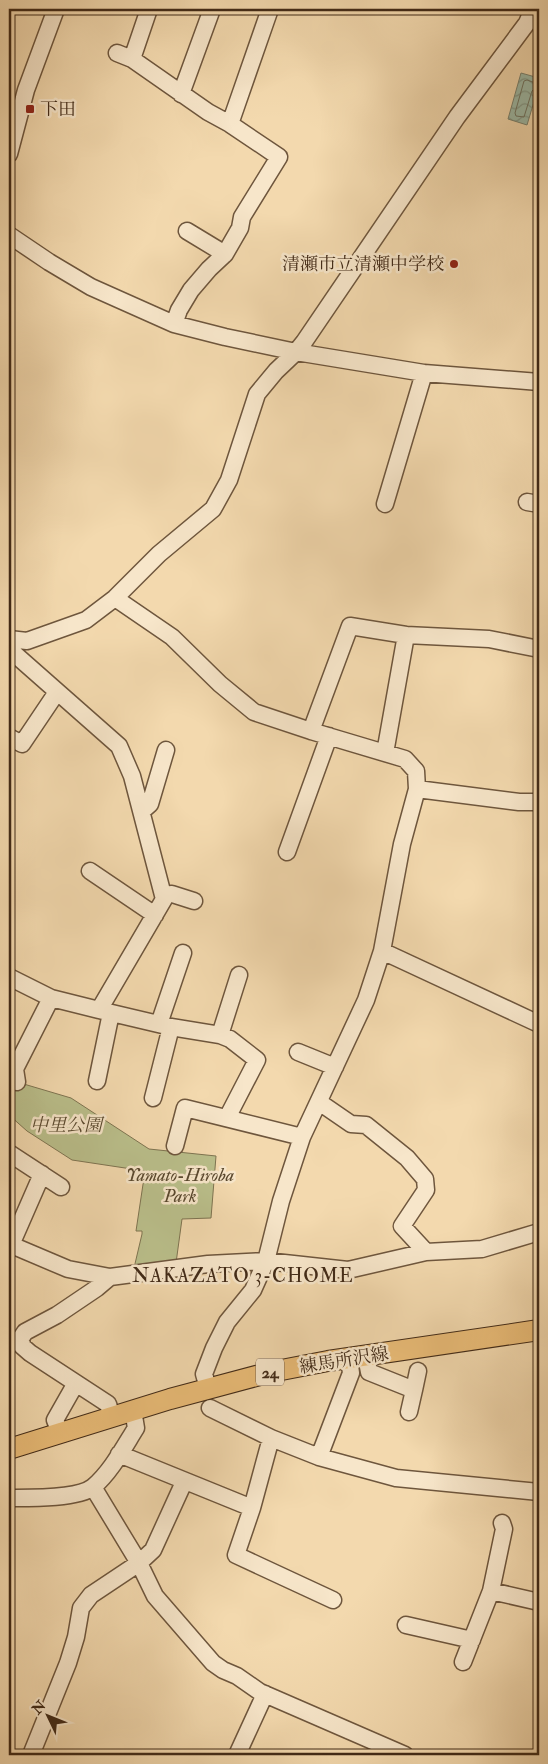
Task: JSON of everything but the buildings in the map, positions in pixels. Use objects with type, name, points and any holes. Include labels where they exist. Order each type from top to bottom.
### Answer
[{"type":"main road","name":"練馬所沢線","points":[[9,1448],[208,1388],[271,1372],[539,1330]]},
{"type":"street","points":[[9,150],[34,68],[56,9]]},
{"type":"street","points":[[149,9],[125,56],[279,157],[242,217],[240,228],[225,254],[191,290],[179,310],[174,324]]},
{"type":"street","points":[[181,94],[212,9]]},
{"type":"street","points":[[230,124],[270,9]]},
{"type":"street","points":[[9,639],[27,640],[86,620],[115,598],[159,554],[212,509],[229,480],[257,394],[276,370],[296,352],[457,117],[527,23],[533,9]]},
{"type":"street","points":[[187,231],[225,254]]},
{"type":"street","points":[[9,235],[49,262],[92,287],[174,324],[296,352],[424,374],[539,382]]},
{"type":"street","points":[[385,504],[424,374]]},
{"type":"street","points":[[115,598],[172,637],[220,684],[254,712],[405,759],[416,771],[417,789],[402,844],[382,951],[366,1000],[302,1137],[281,1201],[266,1261],[253,1290],[228,1322],[214,1348],[204,1374],[208,1388]]},
{"type":"street","points":[[311,731],[350,626],[406,635],[489,639],[539,649]]},
{"type":"street","points":[[385,752],[406,635]]},
{"type":"street","points":[[9,649],[119,746],[132,776],[164,899],[105,1011],[97,1081]]},
{"type":"street","points":[[9,737],[22,744],[57,692]]},
{"type":"street","points":[[287,852],[329,736]]},
{"type":"street","points":[[142,810],[150,804],[166,750]]},
{"type":"street","points":[[417,789],[520,802],[539,802]]},
{"type":"street","points":[[90,871],[155,915]]},
{"type":"street","points":[[163,895],[172,894],[194,901]]},
{"type":"street","points":[[382,951],[539,1024]]},
{"type":"street","points":[[153,1098],[165,1025],[183,953]]},
{"type":"street","points":[[220,1035],[239,975]]},
{"type":"street","points":[[9,977],[51,998],[165,1025],[220,1035],[230,1039],[257,1060],[227,1118]]},
{"type":"street","points":[[16,1082],[15,1068],[51,998]]},
{"type":"street","points":[[298,1052],[335,1067]]},
{"type":"street","points":[[319,1102],[351,1124],[366,1125],[407,1158],[425,1179],[426,1190],[402,1226],[426,1252]]},
{"type":"street","points":[[175,1146],[186,1108],[302,1137]]},
{"type":"street","points":[[9,1153],[61,1187]]},
{"type":"street","points":[[42,1174],[10,1244],[68,1269],[110,1276],[208,1264],[266,1261],[348,1270],[426,1252],[482,1249],[539,1232]]},
{"type":"street","points":[[110,1276],[97,1288],[25,1332],[21,1338],[22,1346],[108,1404],[112,1416]]},
{"type":"street","points":[[358,1357],[369,1372],[414,1390]]},
{"type":"street","points":[[319,1457],[358,1357]]},
{"type":"street","points":[[409,1412],[418,1371]]},
{"type":"street","points":[[60,1433],[55,1420],[76,1383]]},
{"type":"street","points":[[210,1408],[271,1438],[319,1457],[396,1478],[539,1492]]},
{"type":"street","points":[[9,1498],[40,1499],[85,1492],[93,1487],[119,1454],[136,1428],[133,1410]]},
{"type":"street","points":[[271,1438],[252,1508],[236,1555],[333,1600]]},
{"type":"street","points":[[119,1454],[252,1508]]},
{"type":"street","points":[[31,1755],[68,1663],[76,1637],[81,1608],[92,1595],[139,1563],[153,1550],[184,1482]]},
{"type":"street","points":[[93,1487],[139,1563],[155,1596],[208,1658],[223,1670],[237,1676],[265,1694],[405,1755]]},
{"type":"street","points":[[464,1662],[491,1591],[504,1529],[502,1523]]},
{"type":"street","points":[[491,1591],[539,1602]]},
{"type":"street","points":[[406,1625],[472,1640]]},
{"type":"street","points":[[237,1755],[265,1694]]},
{"type":"green space","points":[[17,1082],[71,1098],[149,1149],[216,1156],[211,1218],[182,1219],[176,1263],[134,1268],[142,1234],[142,1231],[136,1231],[145,1171],[72,1160],[27,1131],[9,1115],[9,1095]]},
{"type":"water","points":[[521,73],[539,78],[539,85],[527,125],[508,119]]},
{"type":"place","name":"下田","points":[[30,109]]},
{"type":"place","name":"清瀬市立清瀬中学校","points":[[454,264]]},
{"type":"district","name":"NAKAZATO 3-CHOME","points":[[243,1275]]},
{"type":"park label","name":"中里公園","points":[[66,1125]]},
{"type":"park label","name":"Yamato-Hiroba Park","points":[[180,1185]]}]
